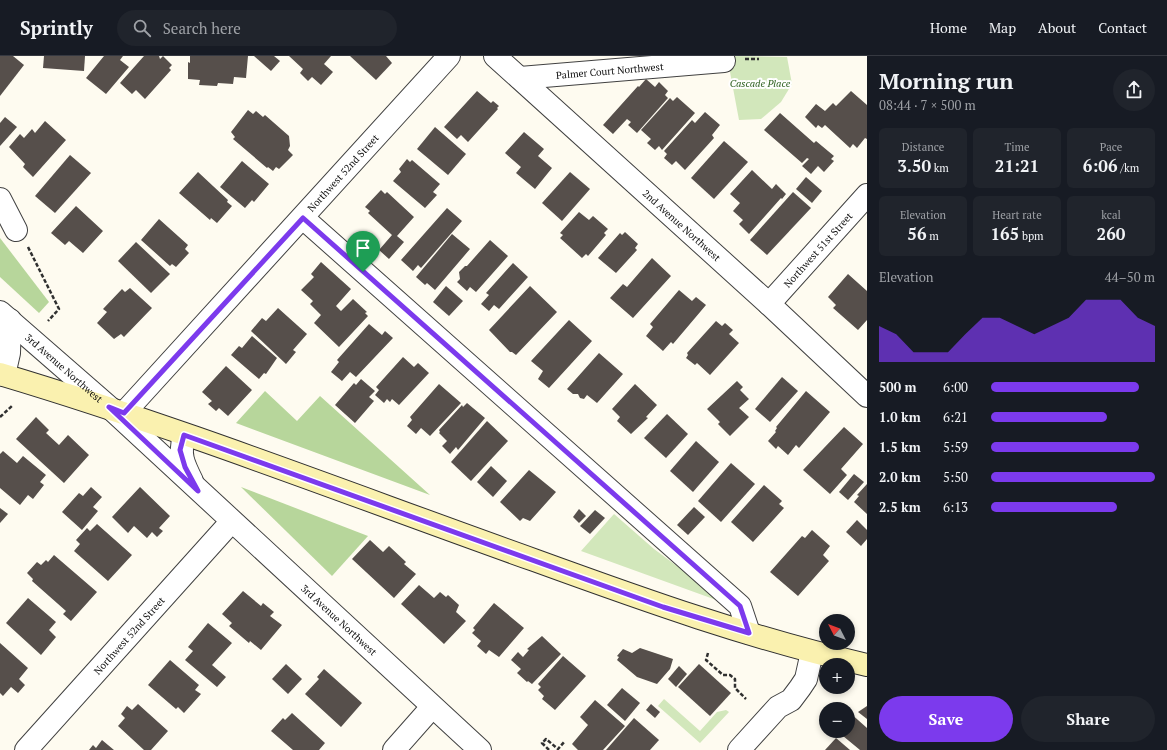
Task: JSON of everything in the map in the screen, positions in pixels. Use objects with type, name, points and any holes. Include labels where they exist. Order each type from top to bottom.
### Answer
[{"type":"main road","points":[[2,375],[117,410],[663,607],[812,652],[867,665]]},
{"type":"street","name":"Northwest 52nd Street","points":[[117,410],[303,218],[449,56]]},
{"type":"street","name":"2nd Avenue Northwest","points":[[495,56],[769,304],[867,396]]},
{"type":"street","name":"Palmer Court Northwest","points":[[520,78],[724,61]]},
{"type":"street","name":"Northwest 51st Street","points":[[769,304],[867,195]]},
{"type":"street","points":[[0,199],[22,238]]},
{"type":"street","points":[[303,218],[740,606],[749,633]]},
{"type":"street","points":[[2,375],[9,353],[5,316]]},
{"type":"street","name":"3rd Avenue Northwest","points":[[5,316],[117,410],[231,522],[432,708],[480,750]]},
{"type":"street","name":"3rd Avenue Northwest","points":[[184,435],[180,450],[185,467],[198,491]]},
{"type":"street","name":"Northwest 52nd Street","points":[[26,750],[231,522]]},
{"type":"street","points":[[739,750],[778,707],[791,700],[806,679],[812,652]]},
{"type":"street","points":[[394,750],[432,708]]},
{"type":"path","points":[[22,238],[59,309],[48,321]]},
{"type":"path","points":[[0,417],[12,406]]},
{"type":"path","points":[[708,653],[706,660],[723,675],[730,675],[735,679],[735,688],[746,699]]},
{"type":"path","points":[[549,750],[542,743],[546,739],[558,749],[565,741]]},
{"type":"green space","name":"Cascade Place","points":[[727,56],[787,57],[792,84],[781,102],[761,119],[739,120]]},
{"type":"green space","points":[[0,238],[49,302],[39,313],[0,277]]},
{"type":"green space","points":[[265,391],[297,421],[320,396],[430,495],[236,423]]},
{"type":"green space","points":[[241,487],[368,536],[332,576]]},
{"type":"green space","points":[[614,514],[654,549],[720,598],[719,601],[581,551]]},
{"type":"green space","points":[[664,699],[700,731],[717,712],[726,710],[729,712],[700,743],[658,706]]},
{"type":"building","points":[[0,56],[13,56],[24,65],[0,96]]},
{"type":"building","points":[[44,56],[85,56],[84,71],[43,68]]},
{"type":"building","points":[[104,56],[123,56],[120,60],[129,67],[106,94],[86,78]]},
{"type":"building","points":[[144,56],[159,56],[160,59],[163,56],[172,65],[169,68],[171,70],[145,99],[136,90],[132,94],[120,83]]},
{"type":"building","points":[[190,56],[248,56],[246,78],[234,77],[233,84],[218,83],[217,86],[199,85],[200,80],[188,79],[188,62],[190,63]]},
{"type":"building","points":[[254,56],[274,56],[280,61],[271,71]]},
{"type":"building","points":[[289,56],[331,56],[324,64],[333,72],[321,85],[312,77],[308,81],[300,73],[303,69]]},
{"type":"building","points":[[350,56],[386,56],[392,63],[376,80]]},
{"type":"building","points":[[646,79],[655,87],[659,82],[668,91],[665,95],[668,98],[637,133],[628,125],[631,122],[627,119],[613,134],[603,125]]},
{"type":"building","points":[[477,91],[491,103],[493,101],[499,106],[497,108],[498,109],[468,142],[461,135],[457,139],[444,127]]},
{"type":"building","points":[[851,91],[867,105],[867,139],[865,138],[857,148],[853,144],[850,148],[825,125],[822,128],[818,125],[816,128],[805,117],[816,104],[825,111],[833,103],[836,106]]},
{"type":"building","points":[[677,97],[695,113],[662,150],[659,146],[655,150],[647,143],[651,139],[641,130],[670,98],[673,101]]},
{"type":"building","points":[[248,110],[253,114],[256,111],[263,117],[265,115],[289,136],[290,146],[288,150],[293,155],[279,169],[276,167],[273,171],[268,167],[267,168],[233,139],[235,137],[231,132]]},
{"type":"building","points":[[705,112],[720,125],[712,135],[714,138],[685,170],[676,161],[672,165],[664,158],[667,154],[664,151],[692,120],[695,123]]},
{"type":"building","points":[[780,113],[814,143],[816,141],[834,156],[831,159],[834,161],[824,172],[818,166],[811,174],[802,166],[809,159],[807,158],[802,163],[764,130]]},
{"type":"building","points":[[5,117],[17,127],[0,146],[0,123]]},
{"type":"building","points":[[45,121],[66,140],[33,177],[23,167],[25,164],[9,147],[20,134],[24,138],[32,129],[35,133]]},
{"type":"building","points":[[435,127],[466,154],[448,175],[417,149]]},
{"type":"building","points":[[524,132],[544,149],[538,156],[552,168],[535,189],[516,173],[521,167],[505,153]]},
{"type":"building","points":[[724,141],[748,162],[714,199],[691,178]]},
{"type":"building","points":[[70,155],[91,173],[55,213],[35,196]]},
{"type":"building","points":[[407,159],[410,162],[412,160],[440,184],[433,192],[437,195],[425,208],[393,181],[401,172],[399,169]]},
{"type":"building","points":[[242,161],[269,184],[254,202],[252,200],[245,208],[220,187]]},
{"type":"building","points":[[752,170],[772,189],[776,184],[786,194],[749,234],[739,224],[743,220],[733,211],[740,203],[730,194]]},
{"type":"building","points":[[198,172],[228,200],[227,202],[232,206],[217,223],[211,218],[210,220],[179,193]]},
{"type":"building","points":[[570,172],[590,189],[562,221],[542,203]]},
{"type":"building","points":[[806,177],[822,191],[812,203],[796,189]]},
{"type":"building","points":[[381,190],[385,194],[387,192],[414,217],[397,236],[404,242],[389,259],[379,250],[392,235],[368,213],[370,211],[365,207]]},
{"type":"building","points":[[793,192],[811,208],[767,255],[750,240]]},
{"type":"building","points":[[76,206],[103,231],[83,253],[69,241],[65,245],[51,233]]},
{"type":"building","points":[[447,208],[462,221],[421,268],[418,265],[413,271],[401,260]]},
{"type":"building","points":[[579,212],[589,220],[593,216],[608,229],[604,233],[606,235],[588,256],[586,254],[582,258],[560,238],[563,235],[560,233]]},
{"type":"building","points":[[159,219],[188,245],[185,249],[189,253],[176,267],[172,264],[170,266],[141,240]]},
{"type":"building","points":[[625,232],[638,244],[635,248],[637,250],[616,273],[598,258],[620,233],[622,235]]},
{"type":"building","points":[[452,234],[470,249],[435,290],[427,283],[425,285],[416,277]]},
{"type":"building","points":[[490,240],[508,256],[476,292],[470,287],[467,291],[457,282],[460,279],[459,272],[467,266]]},
{"type":"building","points":[[136,242],[170,274],[151,293],[118,261]]},
{"type":"building","points":[[652,258],[671,276],[633,318],[610,298],[623,284],[627,287]]},
{"type":"building","points":[[321,262],[351,289],[336,306],[341,311],[353,299],[367,312],[365,313],[368,316],[339,347],[314,323],[321,315],[310,304],[313,301],[301,290],[314,277],[311,274]]},
{"type":"building","points":[[513,263],[528,277],[499,309],[494,305],[489,311],[481,304],[489,295],[486,293]]},
{"type":"building","points":[[848,274],[867,291],[867,320],[858,330],[833,308],[836,305],[828,297]]},
{"type":"building","points":[[446,286],[463,301],[449,316],[433,302]]},
{"type":"building","points":[[530,286],[557,312],[516,355],[510,352],[489,330]]},
{"type":"building","points":[[130,288],[152,308],[124,337],[121,334],[114,339],[97,323],[107,312],[103,309],[122,289],[125,292]]},
{"type":"building","points":[[679,290],[692,301],[696,297],[706,305],[673,344],[671,342],[663,351],[646,336],[653,327],[650,324]]},
{"type":"building","points":[[278,308],[307,334],[293,350],[296,352],[286,364],[251,331],[262,318],[266,321]]},
{"type":"building","points":[[569,320],[592,341],[549,388],[538,379],[543,371],[531,361]]},
{"type":"building","points":[[716,321],[722,326],[725,323],[733,330],[729,334],[739,343],[710,375],[697,363],[695,365],[686,358],[688,355],[687,353]]},
{"type":"building","points":[[369,324],[382,335],[385,331],[393,338],[356,377],[350,372],[342,381],[331,372],[339,362],[337,360]]},
{"type":"building","points":[[252,336],[277,358],[266,374],[264,373],[259,379],[231,355],[239,346],[242,348]]},
{"type":"building","points":[[599,353],[623,374],[597,403],[587,395],[584,399],[580,398],[578,394],[573,394],[567,389]]},
{"type":"building","points":[[403,357],[414,367],[418,363],[429,373],[399,405],[392,399],[390,402],[387,399],[384,403],[375,395],[379,390],[376,387]]},
{"type":"building","points":[[226,366],[252,390],[228,416],[219,408],[216,411],[208,404],[212,401],[202,392]]},
{"type":"building","points":[[782,377],[798,391],[770,422],[755,409]]},
{"type":"building","points":[[361,379],[375,391],[369,397],[374,401],[355,423],[335,405],[354,383],[356,385]]},
{"type":"building","points":[[737,381],[743,387],[740,390],[749,399],[739,408],[749,417],[730,436],[718,424],[720,422],[707,409]]},
{"type":"building","points":[[439,384],[461,403],[430,436],[421,428],[416,434],[407,426],[412,420],[410,417]]},
{"type":"building","points":[[635,384],[657,405],[646,417],[648,418],[631,434],[617,421],[620,417],[612,409]]},
{"type":"building","points":[[806,391],[830,412],[799,448],[796,445],[788,455],[778,446],[776,449],[768,441],[776,432],[776,427]]},
{"type":"building","points":[[467,403],[485,418],[458,450],[456,447],[450,454],[442,446],[447,441],[439,433],[439,430],[462,405],[463,407]]},
{"type":"building","points":[[667,414],[688,434],[666,458],[644,438]]},
{"type":"building","points":[[36,417],[49,430],[46,433],[59,445],[68,435],[89,455],[64,483],[16,439]]},
{"type":"building","points":[[487,421],[508,441],[471,481],[451,462]]},
{"type":"building","points":[[844,427],[863,444],[841,469],[847,475],[830,494],[803,470]]},
{"type":"building","points":[[696,441],[719,462],[693,492],[670,471]]},
{"type":"building","points":[[3,451],[17,463],[23,456],[46,475],[40,482],[44,485],[33,499],[28,495],[20,505],[0,488],[0,454]]},
{"type":"building","points":[[731,463],[755,484],[721,522],[698,501]]},
{"type":"building","points":[[491,466],[507,481],[493,497],[477,482]]},
{"type":"building","points":[[529,470],[556,492],[530,521],[523,518],[520,521],[500,502]]},
{"type":"building","points":[[854,474],[864,482],[848,500],[839,492]]},
{"type":"building","points":[[867,484],[867,514],[854,502],[859,496],[857,495]]},
{"type":"building","points":[[764,485],[782,501],[779,504],[784,508],[753,542],[731,522]]},
{"type":"building","points":[[91,487],[102,497],[93,507],[98,511],[82,530],[62,512],[79,493],[83,496]]},
{"type":"building","points":[[140,487],[170,516],[159,528],[163,531],[157,537],[152,532],[147,538],[134,526],[128,533],[112,517]]},
{"type":"building","points":[[694,507],[705,517],[688,535],[677,525]]},
{"type":"building","points":[[0,508],[8,514],[0,523]]},
{"type":"building","points":[[579,509],[586,516],[579,523],[573,517]]},
{"type":"building","points":[[595,510],[605,518],[590,534],[580,526]]},
{"type":"building","points":[[857,520],[867,530],[867,539],[861,546],[846,532]]},
{"type":"building","points":[[97,524],[132,555],[108,581],[74,551],[80,544],[76,540],[87,528],[90,531]]},
{"type":"building","points":[[812,530],[830,546],[823,555],[829,561],[798,596],[770,572],[802,536],[805,538]]},
{"type":"building","points":[[370,540],[383,552],[389,546],[406,562],[404,564],[416,574],[394,598],[352,559]]},
{"type":"building","points":[[54,555],[97,592],[71,621],[63,614],[66,611],[32,581],[33,579],[27,573],[37,562],[41,565],[46,560],[48,562]]},
{"type":"building","points":[[419,585],[434,598],[440,592],[446,597],[448,595],[459,605],[456,612],[466,621],[444,644],[401,604]]},
{"type":"building","points":[[243,591],[261,606],[263,603],[274,612],[270,616],[282,625],[261,650],[250,641],[249,643],[229,626],[232,623],[222,614]]},
{"type":"building","points":[[28,598],[56,622],[49,630],[56,637],[41,655],[6,623]]},
{"type":"building","points":[[494,603],[524,628],[499,657],[489,650],[486,654],[477,646],[481,641],[472,633],[475,630],[473,628]]},
{"type":"building","points":[[208,623],[232,643],[212,665],[226,677],[217,687],[185,660],[193,651],[188,647]]},
{"type":"building","points":[[542,636],[561,654],[532,684],[528,681],[527,682],[517,673],[521,669],[511,660],[518,652],[523,657],[529,650],[527,649]]},
{"type":"building","points":[[0,643],[28,668],[19,679],[25,685],[18,693],[11,687],[3,696],[0,693]]},
{"type":"building","points":[[640,648],[673,659],[670,669],[657,684],[637,677],[617,660],[619,657],[617,656],[623,649],[632,653]]},
{"type":"building","points":[[563,656],[586,676],[555,710],[542,699],[544,696],[538,690],[541,687],[538,684]]},
{"type":"building","points":[[170,660],[199,685],[195,690],[201,694],[184,713],[178,707],[176,709],[148,685]]},
{"type":"building","points":[[286,664],[302,679],[288,694],[272,679]]},
{"type":"building","points":[[699,664],[731,693],[710,716],[678,687]]},
{"type":"building","points":[[679,666],[687,674],[676,687],[668,679]]},
{"type":"building","points":[[324,669],[362,703],[341,727],[305,694],[319,679],[317,677]]},
{"type":"building","points":[[622,688],[640,703],[625,721],[607,705]]},
{"type":"building","points":[[595,700],[625,726],[603,750],[578,750],[572,744],[588,725],[580,717]]},
{"type":"building","points":[[138,704],[168,731],[151,750],[144,750],[118,726],[125,718],[121,714],[127,706],[132,710]]},
{"type":"building","points":[[651,704],[660,712],[655,718],[646,710]]},
{"type":"building","points":[[867,706],[867,719],[858,712]]},
{"type":"building","points":[[292,713],[325,743],[319,750],[293,750],[271,731],[283,718],[285,720]]},
{"type":"building","points":[[855,717],[867,728],[867,750],[860,750],[845,738],[855,738]]},
{"type":"building","points":[[634,718],[659,740],[650,750],[606,750]]},
{"type":"building","points":[[836,738],[850,750],[825,750]]},
{"type":"building","points":[[102,740],[114,750],[89,750],[93,745],[96,748]]},
{"type":"route","points":[[303,218],[363,272],[740,606],[749,633],[663,607],[184,435],[180,450],[185,467],[198,491],[109,407],[124,413],[303,218]]}]
